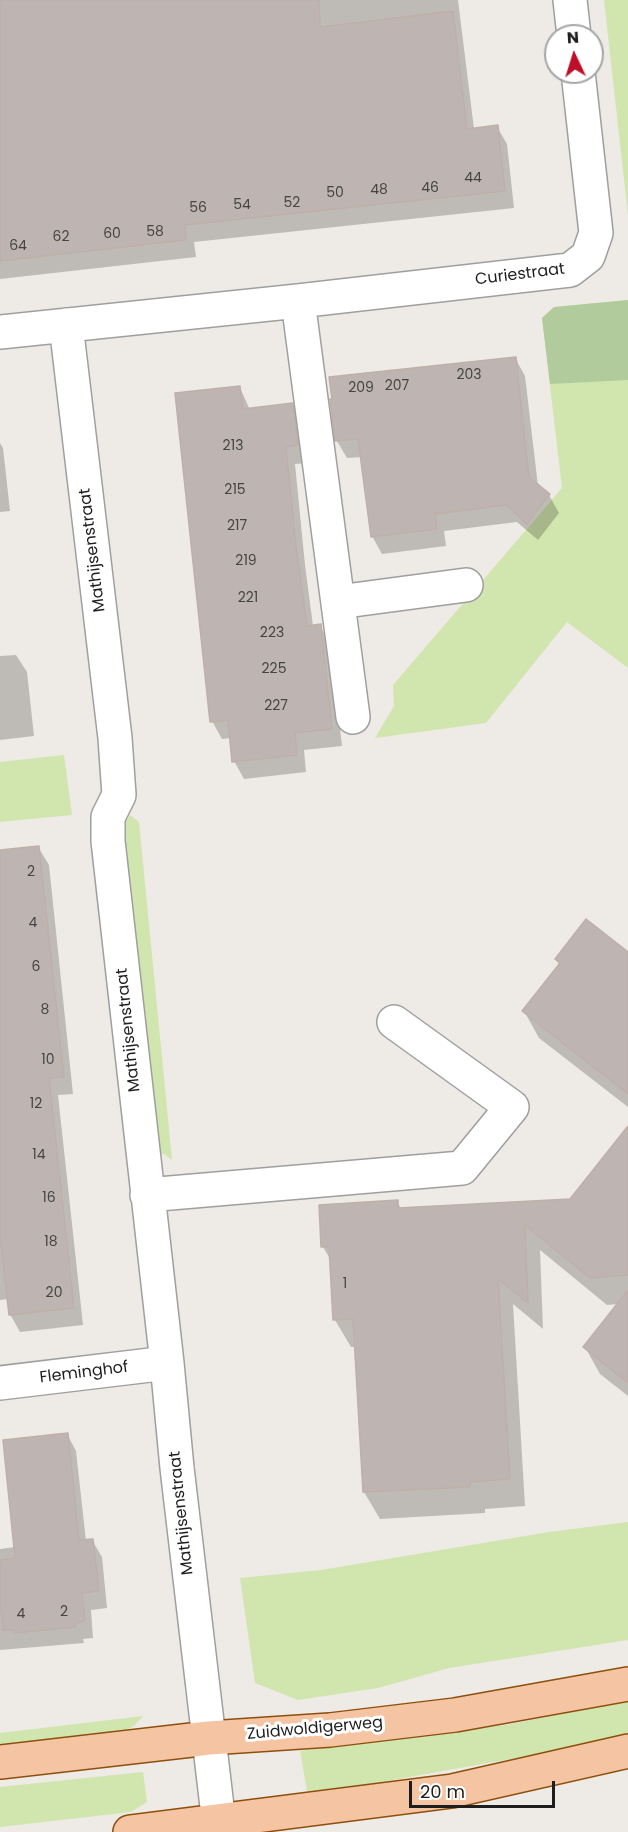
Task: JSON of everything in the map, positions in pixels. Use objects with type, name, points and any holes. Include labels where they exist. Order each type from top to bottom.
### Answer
[{"type":"main road","name":"Zuidwoldigerweg","points":[[0,1762],[208,1738],[330,1730],[454,1715],[628,1684]]},
{"type":"main road","points":[[130,1832],[219,1827],[452,1791],[628,1751]]},
{"type":"street","points":[[570,0],[573,24]]},
{"type":"street","name":"Curiestraat","points":[[0,332],[570,270],[588,256],[597,234],[579,84]]},
{"type":"street","points":[[298,301],[353,717]]},
{"type":"street","name":"Mathijsenstraat","points":[[66,325],[115,738],[119,795],[108,817],[108,841],[219,1827]]},
{"type":"street","points":[[338,602],[465,585]]},
{"type":"street","points":[[147,1196],[462,1168],[512,1107],[394,1022]]},
{"type":"street","name":"Fleminghof","points":[[0,1383],[167,1364]]},
{"type":"green space","points":[[604,0],[628,0],[628,215]]},
{"type":"green space","points":[[628,300],[628,668],[567,622],[486,723],[375,738],[394,706],[393,685],[562,488],[542,318],[554,307]]},
{"type":"green space","points":[[628,300],[628,380],[550,384],[542,318],[554,307]]},
{"type":"green space","points":[[64,755],[72,815],[0,822],[0,762]]},
{"type":"green space","points":[[130,815],[139,822],[172,1160],[164,1154],[158,1154],[124,825]]},
{"type":"green space","points":[[628,1522],[628,1640],[449,1668],[378,1688],[298,1700],[255,1683],[240,1578],[321,1570],[549,1532]]},
{"type":"green space","points":[[628,1701],[628,1735],[589,1745],[342,1789],[307,1791],[300,1751],[506,1725]]},
{"type":"green space","points":[[143,1716],[135,1725],[118,1736],[0,1751],[0,1733]]},
{"type":"green space","points":[[143,1772],[147,1802],[131,1812],[0,1827],[0,1787]]},
{"type":"building","points":[[0,0],[319,0],[320,27],[453,11],[467,129],[498,125],[505,191],[185,225],[186,240],[0,261]]},
{"type":"building","points":[[516,357],[529,477],[550,494],[527,524],[506,505],[435,514],[437,529],[371,537],[358,439],[335,441],[329,377]]},
{"type":"building","points":[[240,386],[243,409],[293,403],[298,445],[286,447],[296,546],[307,626],[321,624],[332,729],[295,733],[297,755],[232,762],[228,720],[210,722],[175,393]]},
{"type":"building","points":[[39,846],[64,1077],[49,1078],[74,1308],[9,1315],[0,1237],[0,850]]},
{"type":"building","points":[[586,919],[628,952],[628,1094],[522,1011],[560,963],[555,959]]},
{"type":"building","points":[[628,1126],[628,1275],[590,1278],[525,1225],[528,1303],[498,1279],[510,1479],[470,1482],[470,1487],[363,1492],[353,1319],[333,1320],[329,1247],[321,1247],[319,1205],[398,1200],[398,1208],[570,1199]]},
{"type":"building","points":[[628,1290],[628,1383],[583,1347]]},
{"type":"building","points":[[68,1433],[79,1540],[93,1539],[99,1591],[82,1593],[85,1621],[75,1623],[76,1627],[14,1633],[13,1630],[3,1630],[0,1560],[15,1558],[3,1440]]}]
